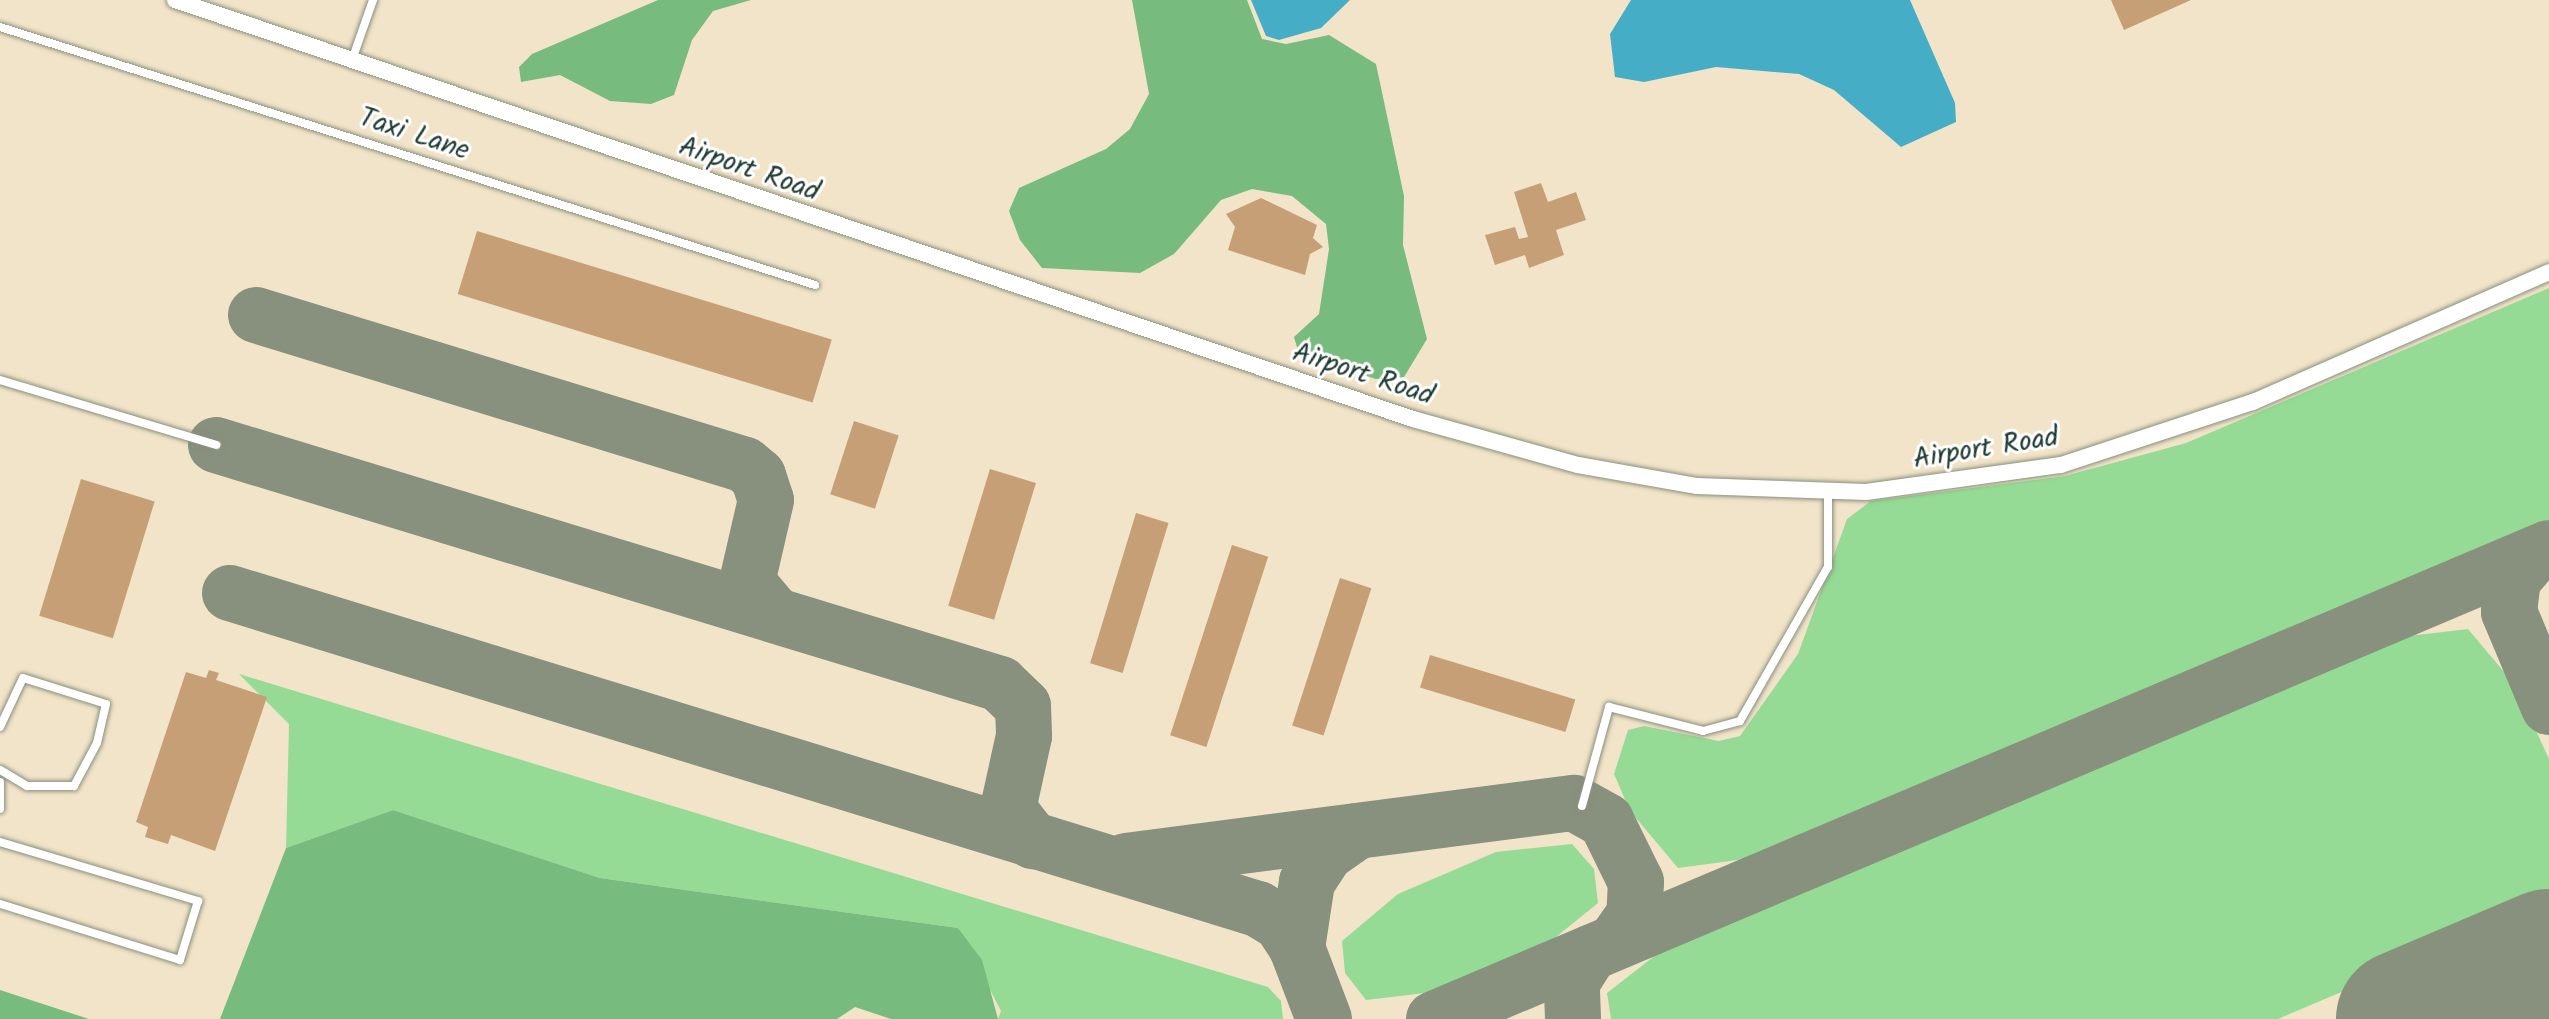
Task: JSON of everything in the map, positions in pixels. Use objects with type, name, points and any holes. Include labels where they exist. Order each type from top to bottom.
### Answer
[{"type":"street","name":"Airport Road","points":[[175,0],[1413,419],[1643,477],[1828,492],[1962,483],[2157,438],[2549,272]]},
{"type":"lane","points":[[352,61],[373,0]]},
{"type":"lane","name":"Taxi Lane","points":[[0,27],[815,285]]},
{"type":"lane","points":[[0,380],[216,445]]},
{"type":"lane","points":[[1582,806],[1609,707],[1703,731],[1740,721],[1828,567],[1828,492]]},
{"type":"lane","points":[[0,727],[23,678],[106,704],[97,743],[74,786],[27,786],[0,776],[0,809]]},
{"type":"lane","points":[[0,842],[198,901],[180,960],[0,904]]},
{"type":"green space","points":[[658,0],[751,0],[713,11],[692,40],[674,95],[651,104],[610,101],[560,75],[521,82],[519,67],[532,54]]},
{"type":"green space","points":[[1132,0],[1247,0],[1262,39],[1286,44],[1329,35],[1376,64],[1404,196],[1403,245],[1427,339],[1404,377],[1376,379],[1299,354],[1294,337],[1319,314],[1329,249],[1326,224],[1292,196],[1252,189],[1221,200],[1174,254],[1140,273],[1042,268],[1020,240],[1009,211],[1019,188],[1106,149],[1130,129],[1149,94]]},
{"type":"green space","points":[[2549,288],[2549,530],[1916,799],[1753,858],[1678,868],[1630,811],[1614,774],[1628,730],[1644,726],[1719,741],[1740,736],[1798,654],[1847,519],[1871,501],[2065,476],[2186,443]]},
{"type":"green space","points":[[2468,629],[2515,685],[2549,759],[2549,904],[2278,1019],[1611,1019],[1607,993],[1666,947],[1825,872],[2233,698],[2392,638]]},
{"type":"green space","points":[[239,674],[1268,987],[1281,1001],[1283,1019],[998,1019],[1001,1011],[958,928],[600,878],[393,810],[286,848],[289,724]]},
{"type":"green space","points":[[393,810],[600,878],[958,928],[982,960],[998,1019],[891,1019],[855,1007],[837,1019],[220,1019],[286,848]]},
{"type":"green space","points":[[1572,844],[1594,869],[1598,903],[1540,950],[1442,991],[1366,1000],[1345,973],[1342,941],[1398,894],[1496,852]]},
{"type":"green space","points":[[0,990],[89,1019],[0,1019]]},
{"type":"water","points":[[1251,0],[1350,0],[1321,28],[1279,40],[1266,36]]},
{"type":"water","points":[[1631,0],[1910,0],[1955,103],[1956,122],[1901,147],[1834,90],[1799,74],[1716,67],[1644,82],[1615,77],[1610,34]]},
{"type":"building","points":[[2111,0],[2191,0],[2124,30]]},
{"type":"building","points":[[1541,183],[1548,202],[1576,192],[1586,220],[1556,230],[1564,255],[1529,268],[1525,255],[1495,265],[1485,235],[1515,227],[1519,239],[1528,237],[1514,192]]},
{"type":"building","points":[[1261,198],[1317,225],[1313,238],[1323,247],[1310,254],[1305,275],[1228,250],[1235,227],[1226,214]]},
{"type":"building","points":[[477,231],[832,339],[812,403],[458,294]]},
{"type":"building","points":[[854,421],[899,436],[875,509],[830,494]]},
{"type":"building","points":[[990,469],[1036,483],[994,620],[948,606]]},
{"type":"building","points":[[81,479],[155,502],[113,638],[39,616]]},
{"type":"building","points":[[1136,513],[1169,523],[1123,673],[1090,663]]},
{"type":"building","points":[[1232,545],[1268,557],[1206,747],[1170,735]]},
{"type":"building","points":[[1340,578],[1371,588],[1323,736],[1292,725]]},
{"type":"building","points":[[1430,655],[1575,699],[1565,732],[1420,688]]},
{"type":"building","points":[[209,670],[219,673],[216,680],[267,697],[215,851],[171,835],[168,844],[145,837],[148,827],[136,822],[186,672],[206,678]]},
{"type":"taxiway","points":[[256,315],[745,465],[758,476],[766,500],[747,582],[775,615]]},
{"type":"taxiway","points":[[216,445],[1000,684],[1023,706],[1024,736],[1008,809],[1033,841]]},
{"type":"taxiway","points":[[1434,1019],[2549,548]]},
{"type":"taxiway","points":[[2535,554],[2513,579],[2509,612],[2549,707]]},
{"type":"taxiway","points":[[230,593],[1258,909],[1281,923],[1297,948],[1324,1019]]},
{"type":"taxiway","points":[[1126,861],[1574,803],[1606,821],[1636,882],[1634,915],[1615,942]]},
{"type":"taxiway","points":[[1297,948],[1307,882],[1326,853],[1357,831]]},
{"type":"taxiway","points":[[1573,1019],[1572,982],[1590,953]]},
{"type":"runway","points":[[2405,1019],[2549,958]]}]
